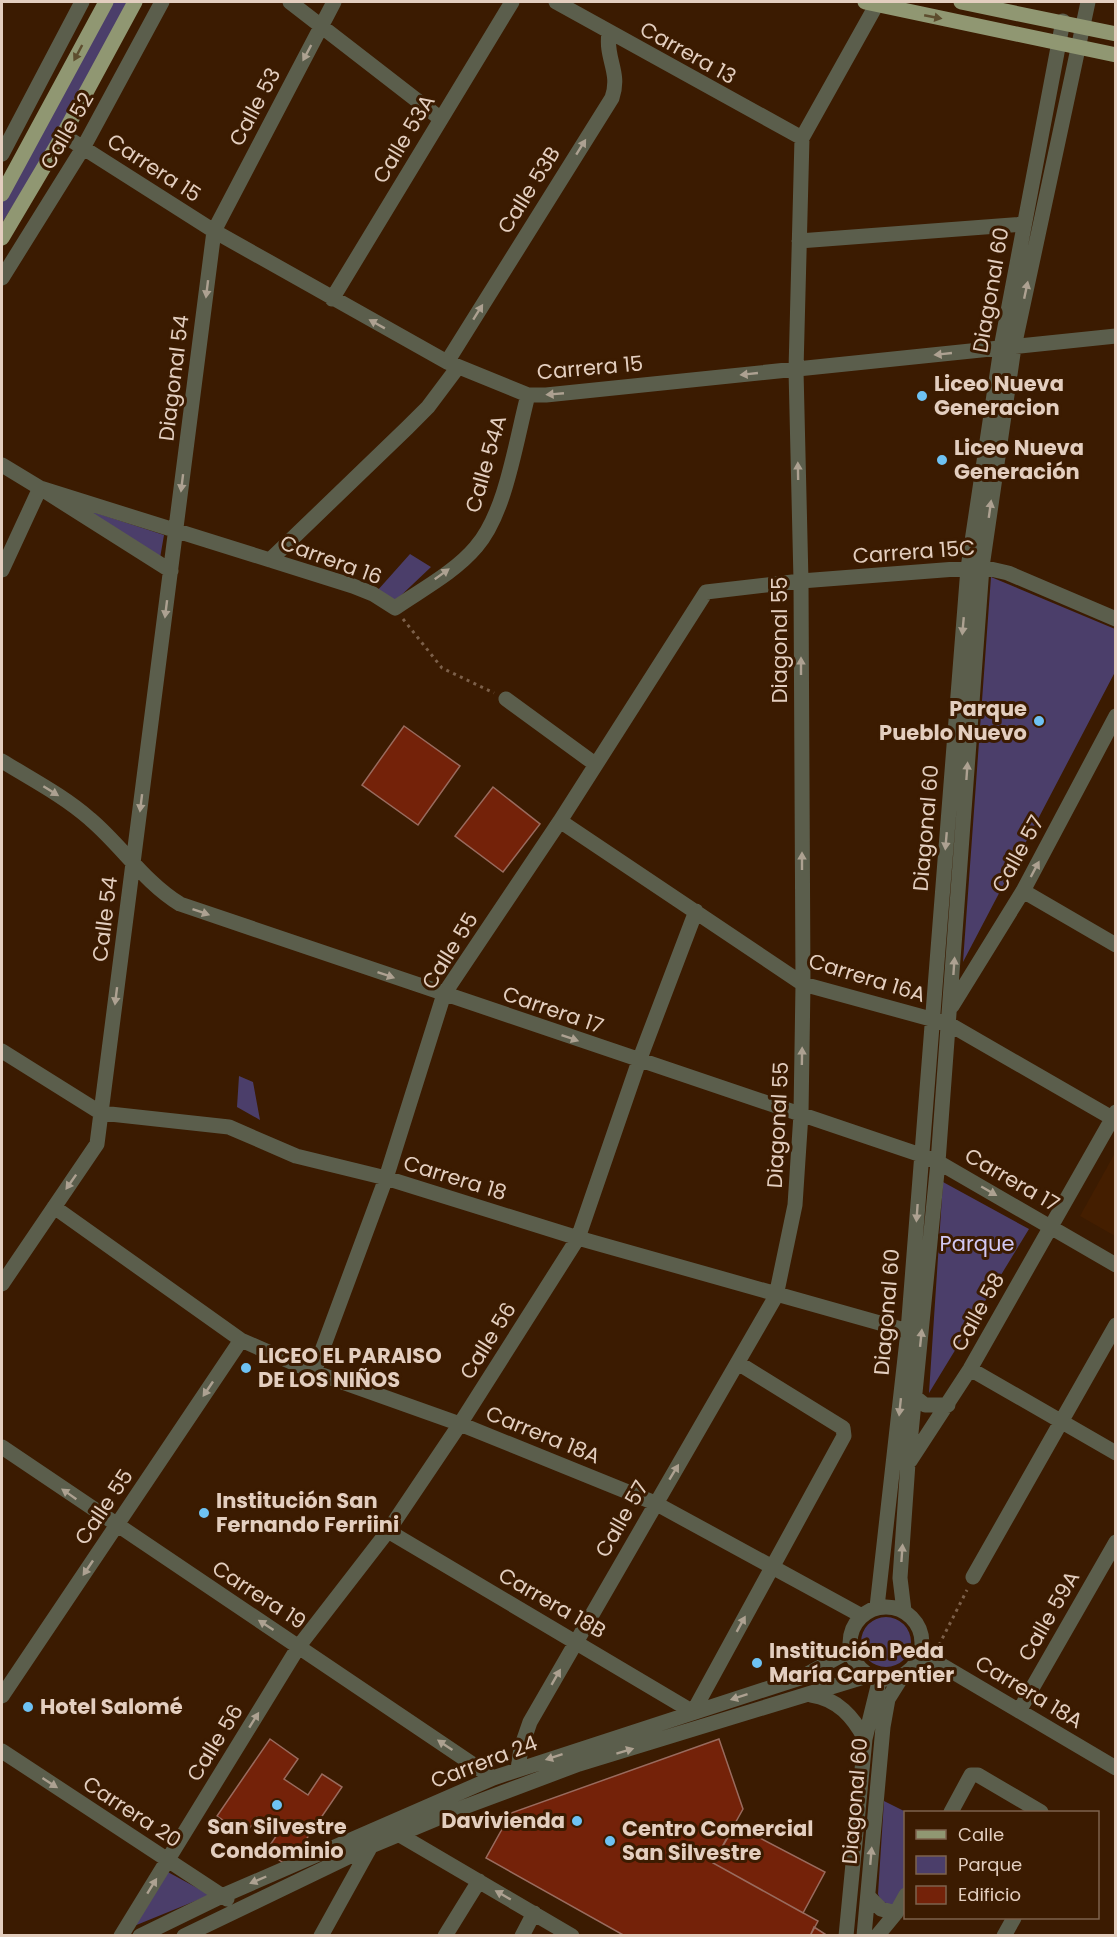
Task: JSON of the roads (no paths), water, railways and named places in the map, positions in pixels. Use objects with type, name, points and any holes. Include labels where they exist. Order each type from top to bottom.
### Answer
[{"type":"main road","name":"Calle 52","points":[[2,194],[106,2]]},
{"type":"main road","name":"Calle 52","points":[[2,238],[63,135],[135,2]]},
{"type":"main road","points":[[961,2],[1064,21],[1116,34]]},
{"type":"main road","points":[[873,3],[1116,55]]},
{"type":"street","points":[[2,154],[82,2]]},
{"type":"street","name":"Calle 52","points":[[2,278],[83,148],[162,2]]},
{"type":"street","points":[[290,2],[441,119]]},
{"type":"street","name":"Calle 53","points":[[214,231],[334,2]]},
{"type":"street","name":"Calle 53A","points":[[332,299],[512,2]]},
{"type":"street","name":"Carrera 13","points":[[556,2],[802,138]]},
{"type":"street","name":"Diagonal 60","points":[[1008,348],[1088,2]]},
{"type":"street","name":"Diagonal 55","points":[[776,1296],[795,1205],[801,1114],[803,984],[801,581],[796,370],[802,138],[873,3]]},
{"type":"street","name":"Diagonal 60","points":[[877,1607],[908,1331],[932,1020],[975,567],[1024,224],[1064,21]]},
{"type":"street","name":"Calle 53B","points":[[270,560],[428,407],[612,98],[617,84],[608,51],[609,33]]},
{"type":"street","name":"Carrera 15","points":[[63,135],[214,231],[332,299],[452,364],[528,395],[796,370],[1116,336]]},
{"type":"street","points":[[2,160],[18,168]]},
{"type":"street","points":[[799,241],[1024,224]]},
{"type":"street","name":"Diagonal 54","points":[[176,531],[214,231]]},
{"type":"street","name":"Calle 54A","points":[[394,608],[469,554],[490,529],[501,501],[528,395]]},
{"type":"street","name":"Carrera 16","points":[[2,465],[171,571]]},
{"type":"street","points":[[2,570],[40,488]]},
{"type":"street","name":"Carrera 16","points":[[40,488],[353,586],[372,594],[394,608]]},
{"type":"street","name":"Calle 54","points":[[2,1284],[97,1144],[176,531]]},
{"type":"street","name":"Diagonal 60","points":[[904,1611],[900,1578],[908,1463],[950,1016],[975,567]]},
{"type":"street","name":"Carrera 15C","points":[[706,592],[801,581],[975,567],[1008,573],[1116,619]]},
{"type":"street","name":"Calle 55","points":[[314,1372],[386,1178],[444,994],[560,820],[706,592]]},
{"type":"street","points":[[506,699],[596,764]]},
{"type":"street","name":"Calle 57","points":[[950,1016],[1023,891],[1116,716]]},
{"type":"street","name":"Carrera 17","points":[[2,761],[69,802],[92,820],[163,894],[180,904],[921,1155],[938,1162],[1116,1265]]},
{"type":"street","name":"Carrera 16A","points":[[560,820],[803,984],[932,1020],[950,1016],[1114,1115]]},
{"type":"street","points":[[1023,891],[1116,945]]},
{"type":"street","name":"Calle 56","points":[[121,1935],[299,1646],[388,1532],[460,1424],[578,1238],[639,1061],[696,911]]},
{"type":"street","name":"Carrera 18","points":[[2,1051],[101,1113],[229,1127],[296,1156],[386,1178],[578,1238],[776,1296],[908,1331]]},
{"type":"street","name":"Calle 58","points":[[908,1463],[970,1369],[1114,1115]]},
{"type":"street","name":"Carrera 18A","points":[[54,1207],[241,1340],[314,1372],[460,1424],[656,1503],[862,1616]]},
{"type":"street","name":"Calle 57","points":[[518,1769],[521,1748],[530,1722],[776,1296]]},
{"type":"street","points":[[973,1577],[1116,1325]]},
{"type":"street","name":"Calle 55","points":[[2,1696],[241,1340]]},
{"type":"street","points":[[693,1712],[844,1436],[843,1428],[738,1364]]},
{"type":"street","points":[[970,1369],[1116,1453]]},
{"type":"street","points":[[915,1397],[925,1404],[948,1405]]},
{"type":"street","name":"Carrera 19","points":[[2,1447],[117,1527],[299,1646],[494,1778]]},
{"type":"street","name":"Carrera 18B","points":[[388,1532],[693,1712]]},
{"type":"street","name":"Calle 59A","points":[[1020,1711],[1116,1542]]},
{"type":"street","points":[[877,1607],[895,1607],[904,1611],[918,1625],[927,1656],[903,1675],[874,1677],[858,1666],[851,1650],[850,1636],[862,1616],[877,1607]]},
{"type":"street","name":"Carrera 24","points":[[184,1935],[198,1932],[240,1908],[371,1846],[387,1830],[494,1778],[801,1678],[851,1650]]},
{"type":"street","name":"Carrera 18A","points":[[927,1656],[1114,1763]]},
{"type":"street","name":"Diagonal 60","points":[[864,1935],[883,1727],[888,1699],[903,1675]]},
{"type":"street","name":"Diagonal 60","points":[[846,1935],[874,1677]]},
{"type":"street","name":"Carrera 24","points":[[140,1935],[222,1896],[387,1830],[579,1764],[874,1677]]},
{"type":"street","points":[[811,1695],[824,1697],[849,1714],[866,1739]]},
{"type":"street","name":"Carrera 20","points":[[2,1751],[240,1908]]},
{"type":"street","points":[[952,1811],[971,1775],[978,1775],[1039,1811]]},
{"type":"street","points":[[321,1935],[371,1846],[387,1830],[572,1935]]},
{"type":"street","points":[[445,1935],[478,1881]]},
{"type":"street","points":[[868,1896],[881,1909],[896,1913]]},
{"type":"street","points":[[877,1935],[896,1913],[904,1899]]},
{"type":"street","points":[[522,1935],[534,1913]]},
{"type":"street","points":[[1004,1935],[1013,1919]]},
{"type":"place","name":"Liceo Nueva Generacion","points":[[922,396]]},
{"type":"place","name":"Liceo Nueva Generación","points":[[942,460]]},
{"type":"place","name":"Parque Pueblo Nuevo","points":[[1039,721]]},
{"type":"place","name":"LICEO EL PARAISO DE LOS NIÑOS","points":[[246,1368]]},
{"type":"place","name":"Institución San Fernando Ferriini","points":[[204,1513]]},
{"type":"place","name":"Institución Peda María Carpentier","points":[[757,1663]]},
{"type":"place","name":"Hotel Salomé","points":[[28,1707]]},
{"type":"place","name":"San Silvestre Condominio","points":[[277,1805]]},
{"type":"place","name":"Davivienda","points":[[577,1821]]},
{"type":"place","name":"Centro Comercial San Silvestre","points":[[610,1841]]},
{"type":"park label","name":"Parque","points":[[977,1244]]}]
